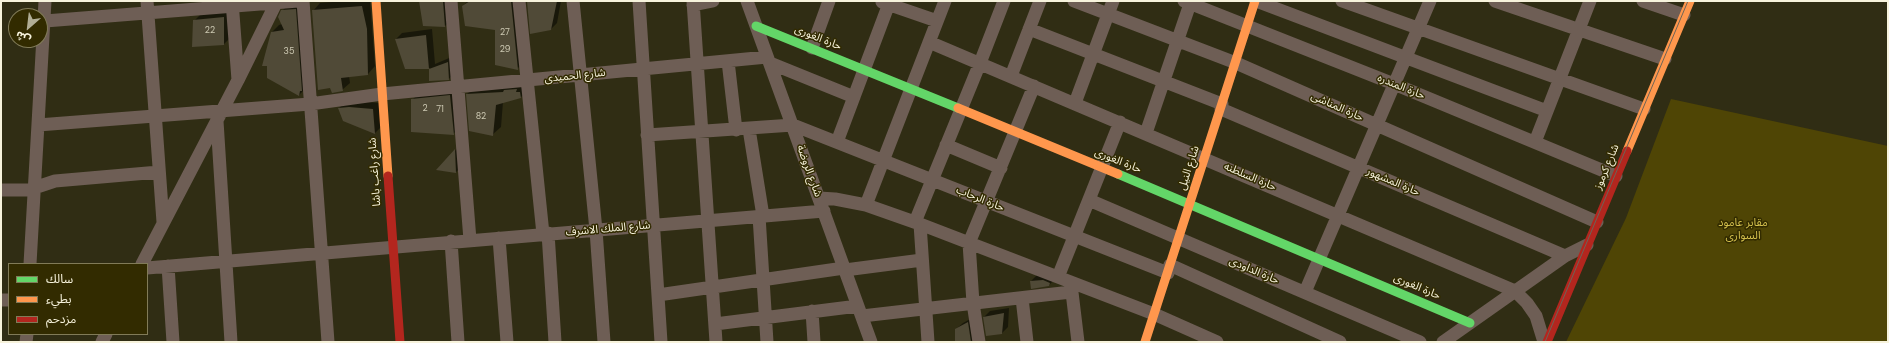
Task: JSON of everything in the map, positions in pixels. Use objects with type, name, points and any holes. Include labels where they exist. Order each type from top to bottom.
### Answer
[{"type":"street","points":[[48,21],[147,7],[298,1]]},
{"type":"street","points":[[303,1],[328,342]]},
{"type":"street","name":"شارع راغب باشا","points":[[376,1],[392,246],[400,342]]},
{"type":"street","points":[[451,1],[470,240]]},
{"type":"street","points":[[519,1],[556,342]]},
{"type":"street","points":[[573,1],[596,230],[604,342]]},
{"type":"street","points":[[639,1],[661,342]]},
{"type":"street","points":[[713,1],[693,3],[716,342]]},
{"type":"street","name":"شارع الروضة","points":[[747,1],[871,342]]},
{"type":"street","points":[[812,48],[829,1]]},
{"type":"street","points":[[866,206],[882,160],[945,1]]},
{"type":"street","points":[[928,342],[922,260],[917,223],[932,180],[1004,1]]},
{"type":"street","points":[[1011,76],[1040,1]]},
{"type":"street","name":"حارة المناشى","points":[[1074,1],[1236,63],[1597,222]]},
{"type":"street","points":[[1075,103],[1113,1]]},
{"type":"street","points":[[1256,1],[1547,111]]},
{"type":"street","name":"شارع النيل","points":[[1145,342],[1256,1]]},
{"type":"street","points":[[1342,1],[1644,109]]},
{"type":"street","points":[[1305,292],[1430,1]]},
{"type":"street","points":[[1495,1],[1665,59]]},
{"type":"street","points":[[1535,142],[1590,1]]},
{"type":"street","points":[[1643,1],[1684,15]]},
{"type":"street","name":"شارع كرموز","points":[[1547,342],[1690,1]]},
{"type":"street","points":[[142,263],[238,80],[276,2]]},
{"type":"street","points":[[837,142],[864,70],[887,2],[937,22]]},
{"type":"street","points":[[1146,133],[1177,41],[1188,2]]},
{"type":"street","name":"حارة المندره","points":[[1188,2],[1394,84],[1616,176]]},
{"type":"street","points":[[232,3],[238,80]]},
{"type":"street","points":[[147,7],[158,172],[163,222]]},
{"type":"street","name":"حارة الغورى","points":[[756,26],[1190,203],[1470,323]]},
{"type":"street","name":"حارة المشهور","points":[[1029,29],[1164,81],[1358,167],[1565,256]]},
{"type":"street","name":"حارة السلطنه","points":[[929,42],[1338,214],[1515,291],[1527,303],[1536,316],[1544,342]]},
{"type":"street","points":[[30,263],[42,48]]},
{"type":"street","points":[[768,60],[854,97]]},
{"type":"street","name":"شارع الحميدى","points":[[38,125],[155,116],[219,116],[382,94],[728,61],[768,60]]},
{"type":"street","points":[[728,61],[736,130]]},
{"type":"street","points":[[979,342],[969,243],[1034,86]]},
{"type":"street","points":[[219,116],[231,342]]},
{"type":"street","points":[[1058,277],[1120,122]]},
{"type":"street","points":[[647,135],[793,125]]},
{"type":"street","name":"حارة الرحاب","points":[[793,125],[1074,236],[1169,269],[1340,342]]},
{"type":"street","points":[[749,129],[761,216],[767,342]]},
{"type":"street","points":[[946,145],[1001,168]]},
{"type":"street","points":[[1,190],[34,188],[55,181],[158,172]]},
{"type":"street","points":[[819,198],[835,199],[866,206],[917,223],[1058,277],[1071,287],[1154,314],[1216,342]]},
{"type":"street","name":"حارة الداودى","points":[[1089,200],[1420,342]]},
{"type":"street","name":"شارع الملك الاشرف","points":[[148,268],[451,241],[824,211]]},
{"type":"street","points":[[499,238],[507,342]]},
{"type":"street","points":[[451,241],[458,342]]},
{"type":"street","points":[[1443,342],[1565,256],[1587,245]]},
{"type":"street","points":[[658,295],[763,279],[922,260]]},
{"type":"street","points":[[168,266],[173,342]]},
{"type":"street","points":[[715,324],[812,311],[925,309],[1022,298],[1071,287]]},
{"type":"street","points":[[1071,287],[1078,342]]},
{"type":"street","points":[[1022,298],[1027,342]]},
{"type":"street","points":[[812,311],[814,342]]},
{"type":"green space","name":"مقابر عامود السوارى","points":[[1671,99],[1888,146],[1888,342],[1566,342],[1626,218]]},
{"type":"building","points":[[419,1],[443,1],[445,27],[423,26]]},
{"type":"building","points":[[470,1],[511,1],[518,70],[495,65],[495,30],[465,26],[462,6]]},
{"type":"building","points":[[527,1],[557,1],[551,30],[530,34]]},
{"type":"building","points":[[362,6],[367,29],[368,75],[341,78],[343,91],[332,93],[330,88],[318,90],[312,10]]},
{"type":"building","points":[[296,9],[302,91],[300,91],[299,96],[267,78],[267,66],[262,66],[271,32],[284,30],[278,17],[281,10]]},
{"type":"building","points":[[224,17],[224,45],[192,47],[193,20]]},
{"type":"building","points":[[426,35],[429,69],[405,69],[395,39]]},
{"type":"building","points":[[448,62],[449,80],[429,81],[429,69]]},
{"type":"building","points":[[517,89],[516,92],[520,92],[521,98],[496,105],[493,136],[469,131],[466,94],[503,92],[504,90]]},
{"type":"building","points":[[450,95],[454,135],[411,132],[411,99]]},
{"type":"building","points":[[349,107],[373,109],[375,134],[343,121],[338,108]]},
{"type":"building","points":[[455,149],[456,173],[436,170]]},
{"type":"building","points":[[1043,280],[1050,283],[1049,286],[1031,289],[1030,281]]},
{"type":"building","points":[[1004,313],[1002,334],[986,336],[983,317]]},
{"type":"building","points":[[968,322],[971,342],[955,342],[955,329]]},
{"type":"tram line","points":[[1545,342],[1688,1]]},
{"type":"traffic: fast","points":[[756,26],[958,108]]},
{"type":"traffic: fast","points":[[1118,174],[1470,323]]},
{"type":"traffic: slow","points":[[376,1],[388,176]]},
{"type":"traffic: slow","points":[[1145,342],[1255,1]]},
{"type":"traffic: slow","points":[[1627,151],[1690,1]]},
{"type":"traffic: slow","points":[[958,108],[1118,174]]},
{"type":"traffic: jam","points":[[1547,342],[1627,151]]},
{"type":"traffic: jam","points":[[388,176],[400,342]]}]
